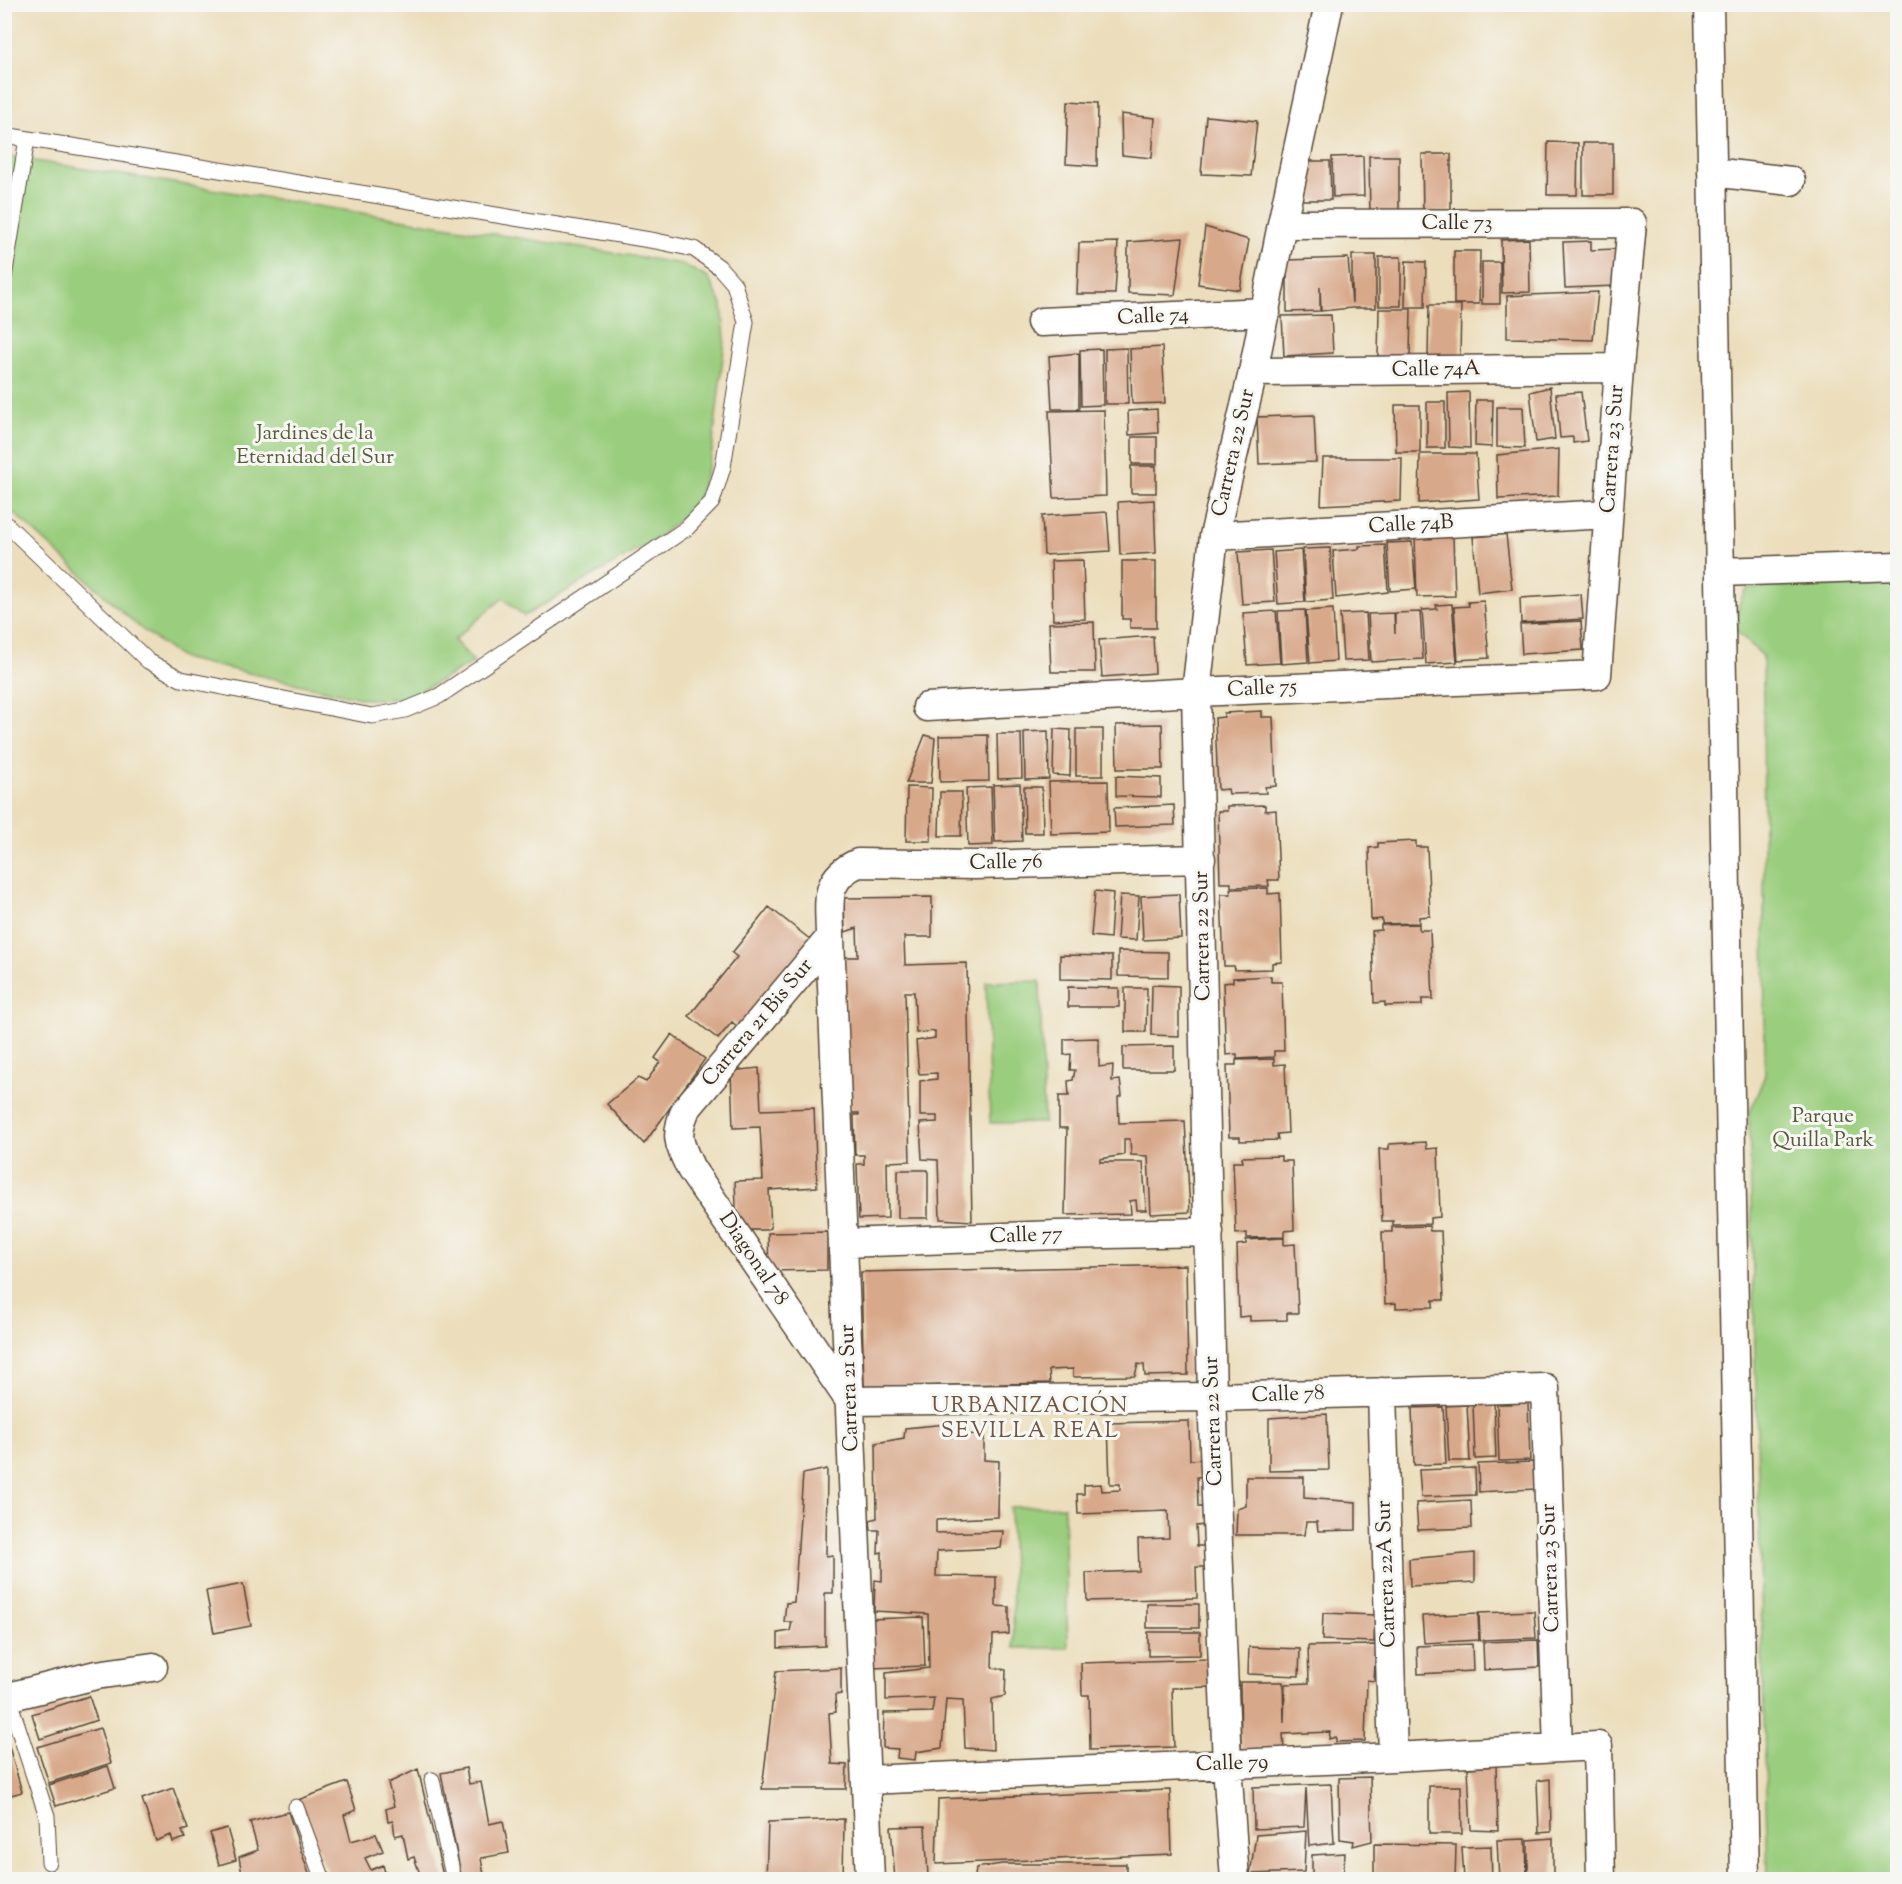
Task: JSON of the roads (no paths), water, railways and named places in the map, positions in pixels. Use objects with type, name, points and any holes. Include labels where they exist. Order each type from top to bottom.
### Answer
[{"type":"street","name":"Carrera 22 Sur","points":[[1235,1880],[1227,1764],[1212,1397],[1196,692],[1214,536],[1266,312],[1282,224],[1329,4]]},
{"type":"street","points":[[1709,4],[1745,1880]]},
{"type":"street","points":[[1712,172],[1791,181]]},
{"type":"street","name":"Calle 73","points":[[1282,224],[1632,223]]},
{"type":"street","name":"Carrera 23 Sur","points":[[1597,675],[1632,223]]},
{"type":"street","name":"Calle 74","points":[[1041,322],[1266,312]]},
{"type":"street","name":"Calle 74A","points":[[1253,372],[1619,368]]},
{"type":"street","name":"Calle 74B","points":[[1214,536],[1608,514]]},
{"type":"street","points":[[1720,572],[1898,566]]},
{"type":"street","name":"Calle 75","points":[[927,707],[1196,692],[1597,675]]},
{"type":"street","name":"Calle 76","points":[[830,896],[834,881],[844,869],[858,863],[975,865],[1201,859]]},
{"type":"street","name":"Carrera 21 Sur","points":[[830,896],[870,1880]]},
{"type":"street","name":"Carrera 21 Bis Sur","points":[[686,1109],[830,938]]},
{"type":"street","name":"Diagonal 78","points":[[686,1109],[680,1123],[678,1143],[691,1169],[850,1401]]},
{"type":"street","name":"Calle 77","points":[[844,1243],[1057,1235],[1209,1233]]},
{"type":"street","name":"Carrera 23 Sur","points":[[1545,1388],[1558,1748]]},
{"type":"street","name":"Calle 78","points":[[850,1401],[1212,1397],[1545,1388]]},
{"type":"street","name":"Carrera 22A Sur","points":[[1382,1392],[1393,1757]]},
{"type":"street","points":[[6,1697],[96,1675],[153,1667]]},
{"type":"street","name":"Calle 79","points":[[867,1780],[1598,1746],[1601,1880]]},
{"type":"lane","points":[[4,135],[656,240],[694,249],[719,267],[734,284],[746,322],[723,467],[712,502],[687,528],[525,639],[439,696],[405,710],[372,716],[181,679],[148,661],[4,522]]},
{"type":"lane","points":[[4,277],[27,139]]},
{"type":"lane","points":[[6,1697],[48,1816],[49,1862]]},
{"type":"lane","points":[[432,1780],[454,1880]]},
{"type":"lane","points":[[296,1807],[323,1880]]},
{"type":"district","name":"URBANIZACIÓN SEVILLA REAL","points":[[1030,1420]]},
{"type":"park label","name":"Jardines de la Eternidad del Sur","points":[[315,446]]},
{"type":"park label","name":"Parque Quilla Park","points":[[1823,1129]]}]
